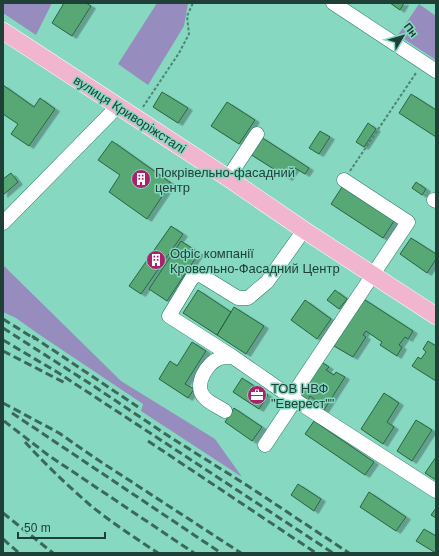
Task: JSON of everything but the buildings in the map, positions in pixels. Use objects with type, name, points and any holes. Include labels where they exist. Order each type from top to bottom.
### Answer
[{"type":"main road","name":"вулиця Криворіжсталі","points":[[3,31],[436,316]]},
{"type":"street","points":[[333,3],[436,71]]},
{"type":"street","points":[[3,223],[118,106]]},
{"type":"street","points":[[228,178],[257,134]]},
{"type":"street","points":[[265,445],[295,400],[294,393],[408,222],[344,180]]},
{"type":"street","points":[[304,230],[267,282],[248,298],[238,298],[199,274],[192,278],[169,316],[436,491]]},
{"type":"street","points":[[225,411],[205,398],[200,388],[201,379],[210,365],[222,357],[233,358]]},
{"type":"path","points":[[136,118],[179,53],[189,34],[187,16],[194,3]]},
{"type":"path","points":[[344,180],[423,62]]},
{"type":"shaded area","points":[[3,3],[52,3],[36,35],[3,13]]},
{"type":"shaded area","points":[[157,3],[188,3],[184,26],[148,85],[118,64]]},
{"type":"shaded area","points":[[419,4],[436,16],[436,60],[398,35]]},
{"type":"shaded area","points":[[3,265],[121,381],[215,439],[242,477],[141,411],[143,404],[16,318],[3,312]]},
{"type":"railway","points":[[3,319],[35,339]]},
{"type":"railway","points":[[3,328],[349,553]]},
{"type":"railway","points":[[32,336],[138,407]]},
{"type":"railway","points":[[3,340],[57,372],[333,553]]},
{"type":"railway","points":[[3,351],[67,384]]},
{"type":"railway","points":[[3,403],[59,433],[241,553]]},
{"type":"railway","points":[[12,413],[221,553]]},
{"type":"railway","points":[[4,421],[48,455],[194,553]]},
{"type":"railway","points":[[148,441],[316,553]]},
{"type":"railway","points":[[25,442],[56,474],[90,505],[158,553]]},
{"type":"railway","points":[[3,513],[53,553]]},
{"type":"railway","points":[[3,539],[19,553]]},
{"type":"place","name":"Покрівельно-фасадний центр","points":[[141,179]]},
{"type":"place","name":"Офіс компанії Кровельно-Фасадний Центр","points":[[156,260]]},
{"type":"place","name":"ТОВ НВФ \"Еверест\"\"","points":[[257,395]]}]
